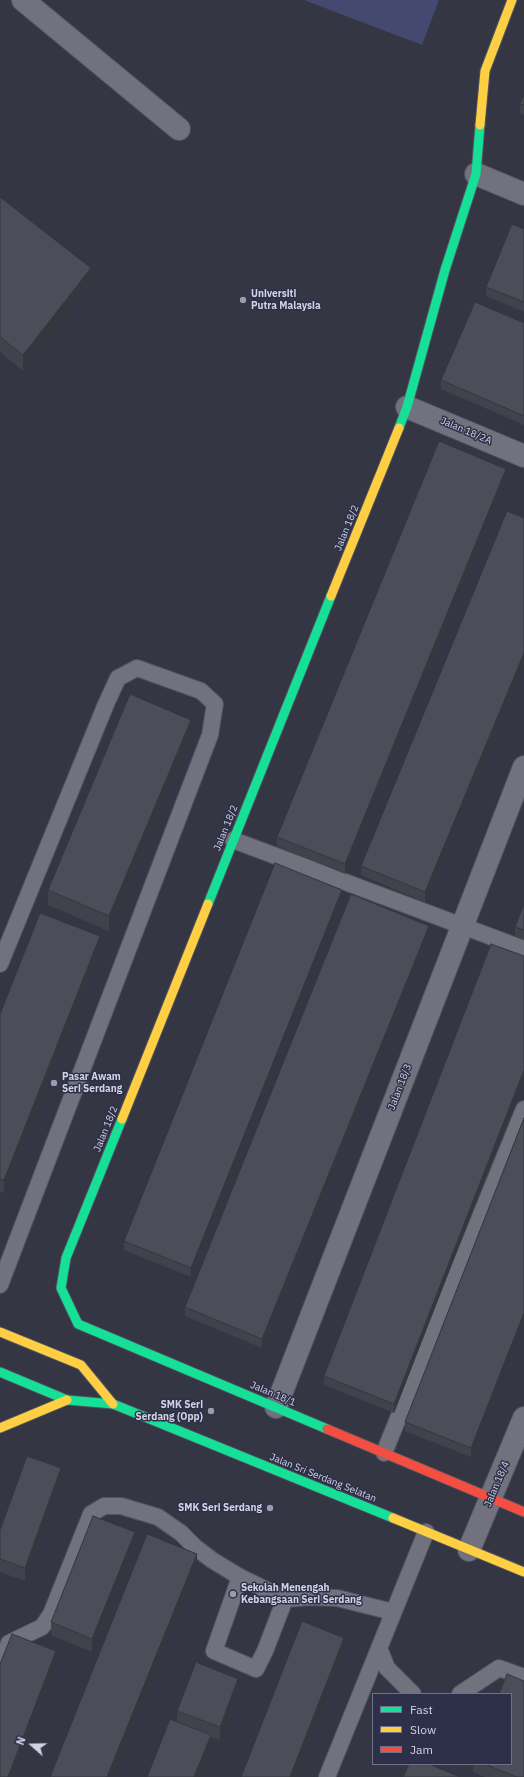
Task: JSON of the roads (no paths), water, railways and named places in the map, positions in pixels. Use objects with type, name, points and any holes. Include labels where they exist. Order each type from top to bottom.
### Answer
[{"type":"street","points":[[23,0],[179,129]]},
{"type":"street","name":"Jalan 18/2","points":[[66,1258],[407,407],[445,270],[476,174],[485,71],[512,0]]},
{"type":"street","points":[[476,174],[524,194]]},
{"type":"street","name":"Jalan 18/2A","points":[[407,407],[524,456]]},
{"type":"street","name":"Jalan 18/3","points":[[276,1407],[524,767]]},
{"type":"street","name":"Jalan 18/1","points":[[66,1258],[61,1288],[78,1324],[524,1512]]},
{"type":"street","name":"Jalan Sri Serdang Selatan","points":[[0,1332],[81,1365],[113,1404]]},
{"type":"street","name":"Jalan Sri Serdang Selatan","points":[[0,1372],[67,1400],[113,1404],[524,1572]]},
{"type":"street","points":[[0,1428],[67,1400]]},
{"type":"street","name":"Jalan 18/4","points":[[469,1550],[524,1418]]},
{"type":"lane","points":[[0,964],[118,678],[137,668],[201,691],[215,704],[210,735],[0,1284]]},
{"type":"lane","points":[[233,840],[524,949]]},
{"type":"lane","points":[[384,1453],[524,1110]]},
{"type":"lane","points":[[0,1667],[9,1644],[42,1627],[51,1614],[91,1514],[104,1506],[121,1506],[158,1517],[181,1532],[195,1547],[212,1560],[240,1577],[285,1599],[309,1597],[337,1598],[393,1612]]},
{"type":"lane","points":[[327,1777],[426,1532]]},
{"type":"lane","points":[[240,1577],[214,1651],[256,1669],[285,1599]]},
{"type":"lane","points":[[379,1648],[387,1668],[413,1693]]},
{"type":"lane","points":[[462,1693],[499,1668],[524,1677]]},
{"type":"place","name":"Universiti Putra Malaysia","points":[[243,300]]},
{"type":"place","name":"Pasar Awam Seri Serdang","points":[[54,1083]]},
{"type":"place","name":"SMK Seri Serdang (Opp)","points":[[211,1411]]},
{"type":"place","name":"SMK Seri Serdang","points":[[270,1508]]},
{"type":"place","name":"Sekolah Menengah Kebangsaan Seri Serdang","points":[[233,1594]]}]
